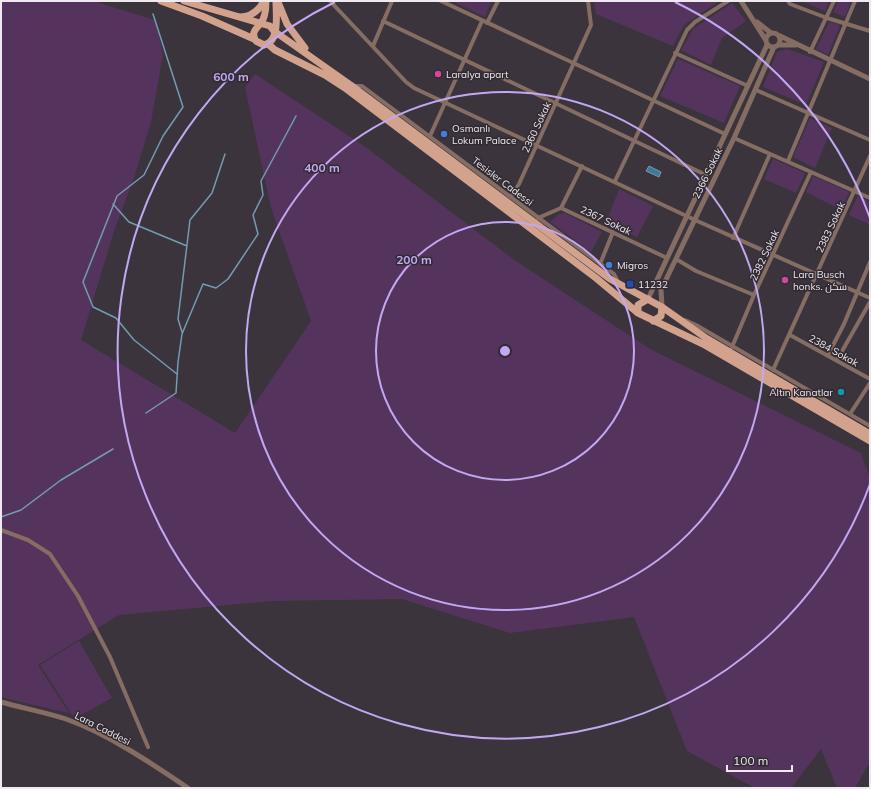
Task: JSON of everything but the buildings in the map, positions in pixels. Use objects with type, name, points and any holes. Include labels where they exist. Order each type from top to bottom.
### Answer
[{"type":"main road","points":[[161,1],[202,16],[254,39],[258,43],[268,44],[275,50],[325,75],[345,88],[596,278],[638,313],[703,344],[870,441]]},
{"type":"main road","points":[[184,1],[201,4],[270,26],[274,31],[352,86],[600,272],[662,307],[706,338],[870,434]]},
{"type":"main road","points":[[254,39],[255,28],[260,24],[266,10],[265,1]]},
{"type":"main road","points":[[238,16],[246,17],[254,13],[265,1]]},
{"type":"main road","points":[[268,44],[273,40],[277,1]]},
{"type":"main road","points":[[277,1],[285,21],[294,35],[327,68]]},
{"type":"main road","points":[[638,313],[638,305],[648,299]]},
{"type":"main road","points":[[653,321],[661,316],[662,307]]},
{"type":"street","points":[[330,1],[406,82],[414,88],[615,181],[733,238],[870,298]]},
{"type":"street","points":[[372,46],[392,1]]},
{"type":"street","points":[[441,1],[725,134]]},
{"type":"street","points":[[487,23],[498,1]]},
{"type":"street","name":"2360 Sokak","points":[[511,197],[519,184],[591,25],[588,1]]},
{"type":"street","points":[[615,181],[675,53],[691,26],[728,1]]},
{"type":"street","points":[[741,1],[765,39],[767,45],[776,46],[797,44]]},
{"type":"street","points":[[788,1],[790,4],[827,18],[870,31]]},
{"type":"street","points":[[810,52],[834,1]]},
{"type":"street","points":[[788,161],[854,1]]},
{"type":"street","points":[[430,136],[444,101],[482,20]]},
{"type":"street","points":[[383,21],[706,175]]},
{"type":"street","points":[[754,21],[771,33],[870,79]]},
{"type":"street","points":[[765,39],[771,33]]},
{"type":"street","points":[[776,46],[780,39],[778,35]]},
{"type":"street","name":"2366 Sokak","points":[[648,299],[767,45]]},
{"type":"street","name":"2366 Sokak","points":[[662,307],[661,290],[734,138],[776,46]]},
{"type":"street","points":[[675,53],[748,86]]},
{"type":"street","name":"Tesisler Cadessi","points":[[352,86],[362,86],[430,136],[614,274],[619,284]]},
{"type":"street","points":[[756,90],[870,140]]},
{"type":"street","points":[[734,138],[870,198]]},
{"type":"street","points":[[733,238],[770,154]]},
{"type":"street","name":"2383 Sokak","points":[[773,370],[870,156]]},
{"type":"street","points":[[538,218],[561,208],[582,166]]},
{"type":"street","name":"2382 Sokak","points":[[732,347],[754,295],[811,172]]},
{"type":"street","name":"2367 Sokak","points":[[561,208],[667,258]]},
{"type":"street","points":[[600,264],[614,232]]},
{"type":"street","points":[[676,259],[696,271],[754,295]]},
{"type":"street","points":[[828,355],[870,262]]},
{"type":"street","points":[[837,360],[870,302]]},
{"type":"street","points":[[674,316],[696,325],[870,426]]},
{"type":"street","name":"2384 Sokak","points":[[790,335],[870,379]]},
{"type":"street","points":[[850,414],[870,383]]},
{"type":"street","points":[[1,530],[28,540],[50,554],[78,596],[110,657],[148,747]]},
{"type":"street","name":"Lara Caddesi","points":[[1,702],[66,719],[92,730],[159,768],[188,788]]},
{"type":"shaded area","points":[[1,1],[93,1],[155,20],[163,54],[151,122],[134,178],[115,228],[81,340],[235,433],[311,321],[271,208],[245,87],[255,74],[364,146],[513,259],[650,349],[861,453],[870,478],[870,767],[868,765],[855,788],[837,788],[821,749],[791,788],[755,788],[687,751],[634,617],[510,633],[402,599],[273,601],[119,615],[38,665],[69,713],[8,699],[1,696]]},
{"type":"shaded area","points":[[452,1],[491,1],[485,17]]},
{"type":"shaded area","points":[[594,1],[719,1],[684,25],[673,46],[596,14]]},
{"type":"shaded area","points":[[801,1],[829,1],[825,11]]},
{"type":"shaded area","points":[[838,1],[851,1],[845,17],[833,12]]},
{"type":"shaded area","points":[[732,3],[746,21],[722,38],[711,65],[681,50],[693,29]]},
{"type":"shaded area","points":[[829,22],[840,25],[828,55],[816,49]]},
{"type":"shaded area","points":[[787,49],[824,62],[806,105],[763,87],[777,52]]},
{"type":"shaded area","points":[[678,59],[740,86],[724,123],[660,96]]},
{"type":"shaded area","points":[[810,118],[832,128],[815,168],[793,157]]},
{"type":"shaded area","points":[[773,159],[805,173],[796,193],[764,179]]},
{"type":"shaded area","points":[[813,176],[849,192],[841,210],[806,192]]},
{"type":"shaded area","points":[[619,189],[653,206],[637,237],[606,223]]},
{"type":"shaded area","points":[[858,196],[870,202],[870,225],[849,215]]},
{"type":"shaded area","points":[[565,213],[602,232],[591,252],[550,222],[559,214]]},
{"type":"shaded area","points":[[79,641],[112,698],[83,714],[72,715],[40,665]]},
{"type":"water","points":[[649,166],[661,172],[659,177],[646,171]]},
{"type":"waterway","points":[[153,14],[183,107],[163,136],[144,175],[117,196],[83,282],[93,307],[116,318],[134,340],[177,374]]},
{"type":"waterway","points":[[146,413],[176,393],[182,334],[203,284],[216,288],[228,279],[258,234],[253,215],[263,195],[261,181],[296,116]]},
{"type":"waterway","points":[[182,332],[178,319],[190,220],[212,193],[225,154]]},
{"type":"waterway","points":[[113,204],[129,222],[187,246]]},
{"type":"waterway","points":[[1,517],[21,510],[61,480],[113,449]]},
{"type":"place","name":"Laralya apart","points":[[438,74]]},
{"type":"place","name":"Osmanlı Lokum Palace","points":[[444,134]]},
{"type":"place","name":"Migros","points":[[609,265]]},
{"type":"place","name":"Lara Busch honks. سكن","points":[[785,280]]},
{"type":"place","name":"11232","points":[[630,284]]},
{"type":"place","name":"Altın Kanatlar","points":[[841,392]]}]
